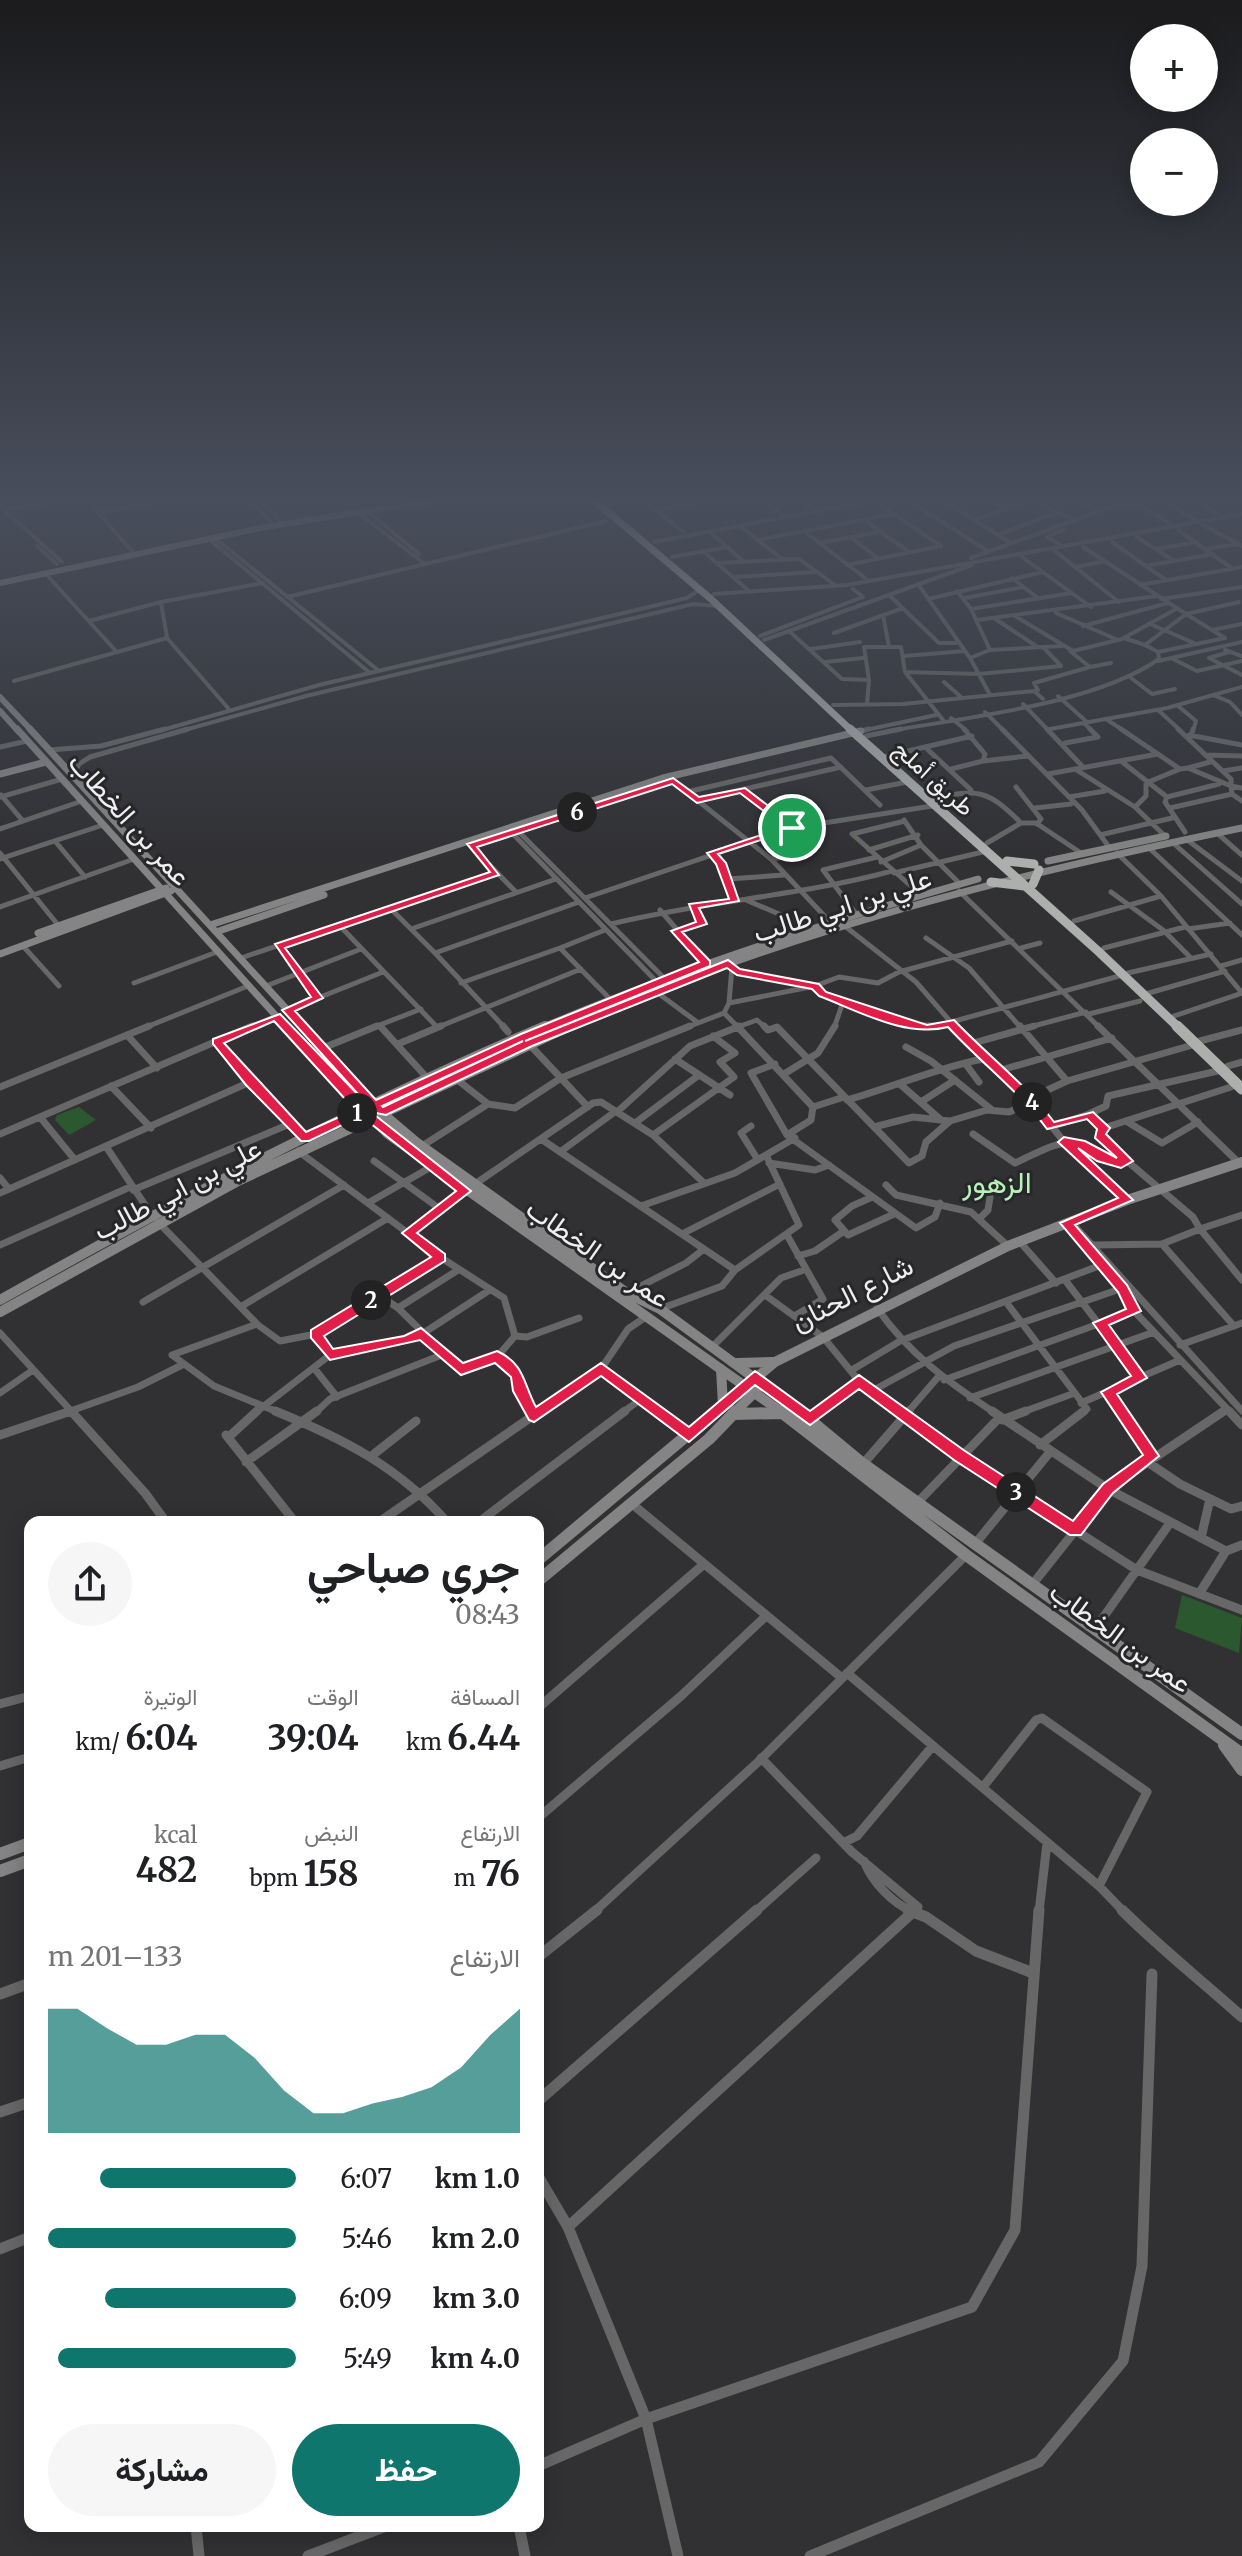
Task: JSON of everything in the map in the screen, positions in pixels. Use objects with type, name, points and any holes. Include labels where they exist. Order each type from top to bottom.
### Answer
[{"type":"highway","name":"طريق أملج","points":[[740,620],[887,756],[932,803]]},
{"type":"highway","name":"طريق أملج","points":[[742,620],[833,705],[907,782],[987,847],[1198,1042],[1242,1089]]},
{"type":"highway","points":[[1036,867],[1029,886],[993,878],[1011,869],[1036,867]]},
{"type":"highway","name":"طريق أملج","points":[[1029,886],[1104,948],[1125,974],[1174,1016],[1198,1042]]},
{"type":"highway","name":"طريق أملج","points":[[1225,1068],[1242,1079]]},
{"type":"street","points":[[164,620],[167,638],[228,708]]},
{"type":"street","points":[[307,620],[370,673]]},
{"type":"street","points":[[316,620],[379,671]]},
{"type":"street","points":[[0,772],[228,708],[593,620]]},
{"type":"street","points":[[23,821],[1,796],[67,778],[90,757],[306,696],[625,620]]},
{"type":"street","points":[[762,638],[806,620]]},
{"type":"street","points":[[834,633],[871,620]]},
{"type":"street","points":[[884,620],[889,647]]},
{"type":"street","points":[[916,620],[939,643],[956,643]]},
{"type":"street","points":[[943,620],[970,658],[989,693]]},
{"type":"street","points":[[977,620],[990,650]]},
{"type":"street","points":[[997,620],[1036,646]]},
{"type":"street","points":[[1022,620],[1090,667]]},
{"type":"street","points":[[1072,620],[1158,652],[1225,638]]},
{"type":"street","points":[[1083,626],[1104,620]]},
{"type":"street","points":[[1070,651],[1121,639],[1156,620]]},
{"type":"street","points":[[1145,645],[1177,620]]},
{"type":"street","points":[[1196,620],[1233,643]]},
{"type":"street","points":[[89,621],[115,650]]},
{"type":"street","points":[[762,638],[817,621],[842,642]]},
{"type":"street","points":[[1212,630],[1233,623],[1242,624]]},
{"type":"street","points":[[1150,624],[1196,644]]},
{"type":"street","points":[[1142,629],[1158,635]]},
{"type":"street","points":[[789,631],[842,679],[869,680]]},
{"type":"street","points":[[14,681],[115,650],[167,638]]},
{"type":"street","points":[[811,649],[842,642],[901,647],[905,672],[943,720]]},
{"type":"street","points":[[862,642],[869,680],[867,704]]},
{"type":"street","points":[[1158,661],[1242,642]]},
{"type":"street","points":[[970,658],[990,650],[1062,646]]},
{"type":"street","points":[[1043,647],[1068,674]]},
{"type":"street","points":[[1219,647],[1242,659]]},
{"type":"street","points":[[1171,649],[1181,655]]},
{"type":"street","points":[[904,656],[965,651]]},
{"type":"street","points":[[213,928],[663,778],[861,734],[1023,704],[1131,678],[1153,668],[1158,661],[1158,652]]},
{"type":"street","points":[[1229,652],[1209,658],[1242,675]]},
{"type":"street","points":[[924,672],[926,655]]},
{"type":"street","points":[[825,662],[863,658]]},
{"type":"street","points":[[1173,659],[1197,671],[1242,659]]},
{"type":"street","points":[[1034,683],[1111,663]]},
{"type":"street","points":[[905,672],[979,674],[1061,666]]},
{"type":"street","points":[[833,705],[927,701],[1038,690],[1022,669]]},
{"type":"street","points":[[1131,678],[1152,694],[1175,689]]},
{"type":"street","points":[[944,682],[960,696]]},
{"type":"street","points":[[1050,729],[1158,710],[1242,687]]},
{"type":"street","points":[[1034,691],[1043,699]]},
{"type":"street","points":[[1213,695],[1230,702],[1242,715]]},
{"type":"street","points":[[1058,696],[1098,737],[1065,743]]},
{"type":"street","name":"عمر بن الخطاب","points":[[0,697],[47,757],[176,888],[393,1123],[627,1293],[660,1309],[736,1363],[782,1413],[966,1555],[1242,1754]]},
{"type":"street","points":[[1023,704],[1065,743],[1083,767]]},
{"type":"street","points":[[1177,705],[1196,721],[1189,735]]},
{"type":"street","points":[[1158,710],[1189,735],[1210,762],[1231,779],[1232,794]]},
{"type":"street","name":"عمر بن الخطاب","points":[[0,711],[27,741],[47,757]]},
{"type":"street","points":[[985,712],[1048,774],[1113,850],[1161,896],[1242,993],[1174,1016]]},
{"type":"street","points":[[213,928],[673,781],[936,715]]},
{"type":"street","points":[[951,718],[972,736],[985,754],[983,761]]},
{"type":"street","points":[[1106,719],[1180,769]]},
{"type":"street","points":[[1189,735],[1242,745]]},
{"type":"street","points":[[887,756],[972,736]]},
{"type":"street","points":[[0,747],[27,741]]},
{"type":"street","points":[[925,747],[971,790]]},
{"type":"street","points":[[84,749],[81,754],[90,757]]},
{"type":"street","points":[[1048,774],[1158,754]]},
{"type":"street","points":[[1205,755],[1242,756]]},
{"type":"street","points":[[951,769],[983,761],[1028,756]]},
{"type":"street","points":[[687,792],[831,758],[880,805]]},
{"type":"street","points":[[1121,761],[1167,797],[1186,835],[1242,881]]},
{"type":"street","points":[[1146,783],[1180,769],[1210,762]]},
{"type":"street","points":[[697,800],[841,767]]},
{"type":"street","points":[[1188,768],[1219,784],[1242,788]]},
{"type":"street","points":[[1075,769],[1105,791],[1135,807],[1242,904]]},
{"type":"street","points":[[1223,771],[1242,769]]},
{"type":"street","name":"عمر بن الخطاب","points":[[67,778],[82,801],[217,952],[352,1100],[382,1128],[431,1167],[721,1369],[755,1384],[810,1419],[863,1464],[1242,1734]]},
{"type":"street","points":[[673,781],[771,859],[831,923]]},
{"type":"street","points":[[866,790],[907,782]]},
{"type":"street","points":[[1135,807],[1146,796],[1146,783]]},
{"type":"street","points":[[1167,797],[1219,784]]},
{"type":"street","points":[[1016,787],[1035,808],[1041,819],[1037,824]]},
{"type":"street","points":[[742,790],[792,828]]},
{"type":"street","points":[[435,953],[712,853],[792,828],[897,812],[971,790],[987,791],[1021,823]]},
{"type":"street","points":[[1069,797],[1105,791]]},
{"type":"street","points":[[1170,808],[1232,794],[1242,801]]},
{"type":"street","points":[[0,829],[82,801]]},
{"type":"street","points":[[1035,808],[1071,804]]},
{"type":"street","points":[[897,812],[918,835],[921,845],[1021,948],[1059,992],[1088,1013],[1241,1164]]},
{"type":"street","points":[[1100,835],[1172,818]]},
{"type":"street","points":[[905,821],[852,834],[920,894]]},
{"type":"street","name":"علي بن ابي طالب","points":[[395,1101],[429,1080],[510,1043],[526,1040],[706,963],[920,894],[993,878],[1011,869],[1036,867],[1242,821]]},
{"type":"street","points":[[611,924],[660,910],[839,887],[987,847],[1021,823],[1037,824],[1081,853]]},
{"type":"street","points":[[58,925],[1,857],[103,825]]},
{"type":"street","name":"علي بن ابي طالب","points":[[1186,835],[1242,828]]},
{"type":"street","points":[[515,832],[556,879],[611,924],[659,984]]},
{"type":"street","points":[[515,832],[582,900],[605,930],[697,1022]]},
{"type":"street","points":[[771,859],[796,855],[776,833]]},
{"type":"street","points":[[1217,833],[1242,855]]},
{"type":"street","points":[[869,850],[918,835]]},
{"type":"street","name":"علي بن ابي طالب","points":[[1036,867],[1081,853],[1148,847],[1168,839]]},
{"type":"street","points":[[55,841],[85,877]]},
{"type":"street","points":[[857,915],[839,887],[823,870],[879,859],[921,845]]},
{"type":"street","points":[[471,846],[516,892]]},
{"type":"street","points":[[1148,847],[1242,935]]},
{"type":"street","points":[[712,853],[728,879],[734,901]]},
{"type":"street","points":[[0,907],[134,859]]},
{"type":"street","points":[[241,958],[496,873]]},
{"type":"street","points":[[728,879],[784,875]]},
{"type":"street","points":[[411,929],[556,879]]},
{"type":"street","name":"علي بن ابي طالب","points":[[0,1312],[158,1222],[348,1123],[455,1078],[611,1000],[730,965],[959,887]]},
{"type":"street","points":[[0,947],[58,925],[176,888]]},
{"type":"street","points":[[0,954],[163,891]]},
{"type":"street","points":[[1111,892],[1163,930],[1191,958]]},
{"type":"street","points":[[1074,921],[1161,896]]},
{"type":"street","points":[[744,900],[814,929]]},
{"type":"street","points":[[676,931],[702,924],[692,906]]},
{"type":"street","points":[[390,908],[484,1008],[508,1032],[526,1040],[588,1107]]},
{"type":"street","points":[[660,910],[706,963]]},
{"type":"street","points":[[1104,948],[1163,930],[1230,923]]},
{"type":"street","points":[[339,925],[437,1027]]},
{"type":"street","points":[[846,927],[899,972],[916,982],[983,1059],[1031,1100],[1064,1142],[1127,1200]]},
{"type":"street","points":[[461,983],[605,930]]},
{"type":"street","points":[[926,938],[958,958],[1067,1081]]},
{"type":"street","points":[[729,1003],[815,986],[839,977],[878,983],[899,972],[1012,941]]},
{"type":"street","points":[[1021,948],[1040,943]]},
{"type":"street","points":[[23,946],[59,986]]},
{"type":"street","points":[[279,946],[317,998]]},
{"type":"street","points":[[560,948],[611,1000]]},
{"type":"street","points":[[266,986],[361,949]]},
{"type":"street","points":[[134,983],[217,952]]},
{"type":"street","points":[[730,965],[737,972],[815,986],[823,994],[843,1002],[927,1029],[1000,1007],[1211,954]]},
{"type":"street","points":[[1149,993],[1242,960]]},
{"type":"street","points":[[455,1078],[488,1104],[515,1108],[561,1078],[724,1013],[729,1003],[730,965]]},
{"type":"street","points":[[398,1044],[581,969]]},
{"type":"street","points":[[288,1010],[383,972]]},
{"type":"street","points":[[0,1087],[248,986]]},
{"type":"street","points":[[970,1044],[1140,1001]]},
{"type":"street","points":[[784,1074],[809,1061],[837,1031],[843,1002]]},
{"type":"street","points":[[323,1048],[421,1009]]},
{"type":"street","points":[[724,1013],[813,1107]]},
{"type":"street","points":[[0,1134],[276,1016]]},
{"type":"street","points":[[560,1152],[616,1111],[690,1046],[757,1020],[768,1030],[777,1027],[909,1163],[922,1156],[926,1142],[950,1121]]},
{"type":"street","points":[[380,1026],[429,1080]]},
{"type":"street","points":[[874,1127],[913,1117],[950,1121],[992,1110],[1009,1112],[1067,1081],[1242,1030]]},
{"type":"street","points":[[508,1032],[510,1043]]},
{"type":"street","points":[[127,1035],[157,1068]]},
{"type":"street","points":[[653,1135],[734,1077],[720,1062],[735,1053],[713,1036]]},
{"type":"street","points":[[998,1071],[1112,1038]]},
{"type":"street","points":[[217,1041],[250,1082],[305,1138]]},
{"type":"street","points":[[906,1047],[939,1067],[992,1110]]},
{"type":"street","points":[[675,1059],[730,1095]]},
{"type":"street","points":[[813,1107],[901,1085],[939,1067],[983,1059]]},
{"type":"street","points":[[1051,1127],[1106,1106],[1108,1096],[1161,1087],[1242,1062]]},
{"type":"street","points":[[965,1063],[979,1082]]},
{"type":"street","points":[[775,1064],[751,1073],[787,1135],[795,1138],[881,1206],[916,1228],[935,1217],[940,1203]]},
{"type":"street","points":[[635,1123],[699,1075]]},
{"type":"street","points":[[921,1102],[955,1080]]},
{"type":"street","points":[[0,1193],[250,1082]]},
{"type":"street","points":[[901,1085],[941,1120]]},
{"type":"street","points":[[111,1086],[151,1128]]},
{"type":"street","points":[[1231,1087],[1104,1128],[1099,1135],[1157,1189],[1184,1208],[1242,1279]]},
{"type":"street","points":[[364,1094],[395,1101],[393,1123]]},
{"type":"street","points":[[352,1100],[354,1110],[348,1123],[382,1128]]},
{"type":"street","points":[[475,1184],[588,1107],[601,1102],[653,1135],[704,1183]]},
{"type":"street","points":[[422,1146],[488,1104]]},
{"type":"street","points":[[787,1135],[811,1120],[813,1107]]},
{"type":"street","points":[[1089,1114],[1104,1128]]},
{"type":"street","points":[[40,1117],[75,1160]]},
{"type":"street","points":[[1126,1121],[1162,1143],[1198,1122]]},
{"type":"street","points":[[0,1245],[292,1123]]},
{"type":"street","name":"علي بن ابي طالب","points":[[0,1300],[151,1214],[305,1138],[348,1123]]},
{"type":"street","points":[[660,1309],[722,1286],[735,1270],[799,1225],[780,1184],[764,1159],[741,1133],[751,1126]]},
{"type":"street","points":[[973,1134],[1015,1163],[1064,1142],[1081,1144],[1101,1158],[1121,1164],[1127,1161]]},
{"type":"street","points":[[641,1206],[735,1173],[764,1159],[795,1138]]},
{"type":"street","points":[[541,1139],[735,1270]]},
{"type":"street","points":[[107,1148],[151,1214]]},
{"type":"street","points":[[298,1151],[458,1270],[504,1298],[515,1336]]},
{"type":"street","points":[[764,1159],[815,1170],[829,1165]]},
{"type":"street","points":[[374,1161],[440,1209]]},
{"type":"street","name":"شارع الحنان","points":[[544,1576],[709,1439],[775,1362],[877,1308],[1008,1246],[1157,1189],[1241,1164]]},
{"type":"street","points":[[368,1203],[431,1167]]},
{"type":"street","points":[[0,1178],[9,1189]]},
{"type":"street","points":[[682,1234],[780,1184]]},
{"type":"street","points":[[143,1302],[344,1185]]},
{"type":"street","points":[[886,1185],[896,1195],[940,1203],[980,1218],[1008,1246]]},
{"type":"street","points":[[408,1233],[465,1191]]},
{"type":"street","points":[[881,1206],[896,1195]]},
{"type":"street","points":[[980,1218],[988,1210],[990,1197]]},
{"type":"street","points":[[870,1198],[852,1206],[835,1220],[848,1235],[894,1214]]},
{"type":"street","points":[[1094,1245],[1162,1244],[1242,1215]]},
{"type":"street","points":[[242,1306],[388,1218]]},
{"type":"street","points":[[158,1222],[257,1324],[280,1341],[316,1334],[440,1257]]},
{"type":"street","points":[[1068,1222],[1094,1245],[1242,1411]]},
{"type":"street","points":[[1068,1222],[1123,1288],[1134,1311],[1242,1425]]},
{"type":"street","points":[[798,1256],[815,1251],[844,1231]]},
{"type":"street","points":[[787,1235],[823,1299],[796,1315]]},
{"type":"street","points":[[1020,1242],[1083,1303],[1140,1378]]},
{"type":"street","points":[[1162,1244],[1238,1324],[1180,1345]]},
{"type":"street","points":[[627,1293],[686,1263],[704,1249]]},
{"type":"street","points":[[852,1370],[900,1341],[1104,1264]]},
{"type":"street","points":[[398,1308],[458,1270]]},
{"type":"street","points":[[712,1347],[781,1278],[804,1270]]},
{"type":"street","points":[[872,1391],[954,1346],[1123,1288]]},
{"type":"street","points":[[290,1516],[246,1462],[229,1435],[268,1401],[330,1355],[406,1341],[488,1291]]},
{"type":"street","points":[[379,1295],[398,1308],[461,1370],[497,1357],[515,1336]]},
{"type":"street","points":[[765,1295],[823,1337],[859,1381],[960,1456],[1137,1570],[1242,1610]]},
{"type":"street","points":[[1006,1302],[1056,1367],[1072,1394],[1087,1409],[1040,1445]]},
{"type":"street","points":[[877,1308],[900,1341],[920,1362],[1000,1419],[1108,1489],[1226,1551]]},
{"type":"street","points":[[863,1464],[942,1378],[1134,1311]]},
{"type":"street","points":[[388,1516],[601,1369],[628,1329],[647,1316]]},
{"type":"street","points":[[515,1336],[527,1337],[579,1318]]},
{"type":"street","points":[[257,1324],[172,1355],[182,1365],[227,1393],[374,1454],[423,1491],[442,1516]]},
{"type":"street","points":[[970,1398],[1154,1332]]},
{"type":"street","points":[[0,1333],[145,1493],[162,1516]]},
{"type":"street","points":[[316,1334],[330,1355]]},
{"type":"street","points":[[246,1462],[304,1424],[337,1397],[444,1354]]},
{"type":"street","points":[[497,1357],[518,1375],[520,1391],[534,1416]]},
{"type":"street","points":[[1081,1403],[1180,1360]]},
{"type":"street","points":[[736,1363],[775,1362]]},
{"type":"street","points":[[0,1435],[68,1410],[92,1406],[182,1365]]},
{"type":"street","points":[[314,1368],[337,1397]]},
{"type":"street","points":[[601,1369],[689,1436]]},
{"type":"street","points":[[721,1369],[723,1405]]},
{"type":"street","points":[[0,1393],[33,1370]]},
{"type":"street","points":[[810,1419],[859,1381]]},
{"type":"street","name":"شارع الحنان","points":[[544,1555],[723,1405],[755,1384]]},
{"type":"street","points":[[1108,1392],[1149,1459],[1210,1499],[1231,1509],[1242,1506]]},
{"type":"street","points":[[917,1503],[960,1456],[1000,1419],[1072,1394]]},
{"type":"street","points":[[487,1516],[641,1399]]},
{"type":"street","points":[[1032,1585],[1108,1489],[1227,1409]]},
{"type":"street","points":[[733,1414],[782,1413]]},
{"type":"street","points":[[374,1454],[416,1421]]},
{"type":"street","points":[[975,1544],[1050,1452]]},
{"type":"street","points":[[1201,1538],[1210,1499]]},
{"type":"street","points":[[631,1503],[766,1616],[920,1733],[931,1748],[983,1787],[1099,1886],[1155,1943],[1173,1954],[1242,2017]]},
{"type":"street","points":[[1095,1629],[1170,1523]]},
{"type":"street","points":[[1199,1594],[1226,1551],[1242,1545]]},
{"type":"street","points":[[544,1952],[761,1758],[966,1555]]},
{"type":"street","points":[[544,1703],[704,1564]]},
{"type":"street","points":[[544,1813],[681,1696],[766,1616]]},
{"type":"street","points":[[0,1704],[24,1698]]},
{"type":"street","points":[[983,1787],[1036,1720],[1042,1718],[1147,1792],[1099,1886]]},
{"type":"street","points":[[1218,1737],[1242,1770]]},
{"type":"street","points":[[843,1843],[857,1836],[931,1748]]},
{"type":"street","points":[[761,1758],[864,1861],[869,1874],[900,1906],[926,1917],[976,1951],[1033,1973]]},
{"type":"street","points":[[0,1766],[24,1759]]},
{"type":"street","points":[[544,2463],[646,2419],[972,2307],[1015,2230],[1033,1973],[1047,1843]]},
{"type":"street","points":[[0,1854],[24,1845]]},
{"type":"street","points":[[544,2096],[816,1858]]},
{"type":"street","points":[[0,1871],[24,1862]]},
{"type":"street","points":[[568,2227],[914,1914]]},
{"type":"street","points":[[810,2556],[1039,2462],[1123,2361],[1142,2266],[1152,1974]]},
{"type":"street","points":[[0,1994],[24,1985]]},
{"type":"street","points":[[0,2112],[24,2104]]},
{"type":"street","points":[[544,2186],[568,2227],[646,2419],[678,2556]]},
{"type":"street","points":[[0,2249],[24,2239]]},
{"type":"street","points":[[197,2532],[199,2556]]},
{"type":"street","points":[[308,2556],[370,2532]]},
{"type":"street","points":[[520,2532],[525,2556]]},
{"type":"green space","points":[[79,1107],[96,1120],[69,1135],[55,1120],[57,1115]]},
{"type":"green space","points":[[1182,1595],[1242,1618],[1239,1653],[1175,1628]]},
{"type":"district","name":"الزهور","points":[[997,1182]]},
{"type":"route","points":[[792,828],[712,853],[721,863],[734,901],[692,906],[702,924],[676,931],[706,963],[485,1054],[374,1105],[363,1111],[305,1138],[250,1082],[217,1041],[276,1016],[328,1074],[359,1107],[363,1111],[370,1118],[465,1191],[408,1233],[440,1257],[316,1334],[330,1355],[406,1341],[421,1334],[461,1370],[497,1357],[518,1375],[520,1391],[534,1416],[601,1369],[689,1436],[755,1377],[810,1419],[859,1381],[960,1456],[1075,1530],[1108,1489],[1152,1456],[1108,1392],[1140,1378],[1100,1323],[1134,1311],[1123,1288],[1066,1223],[1127,1200],[1078,1151],[1064,1142],[1081,1144],[1101,1158],[1121,1164],[1127,1161],[1099,1135],[1104,1128],[1089,1114],[1051,1127],[1030,1098],[983,1059],[950,1022],[927,1029],[903,1023],[823,994],[815,986],[737,972],[728,964],[528,1043],[382,1113],[374,1105],[368,1099],[288,1010],[317,998],[279,946],[496,873],[471,846],[673,781],[697,800],[742,790],[792,828]]}]
